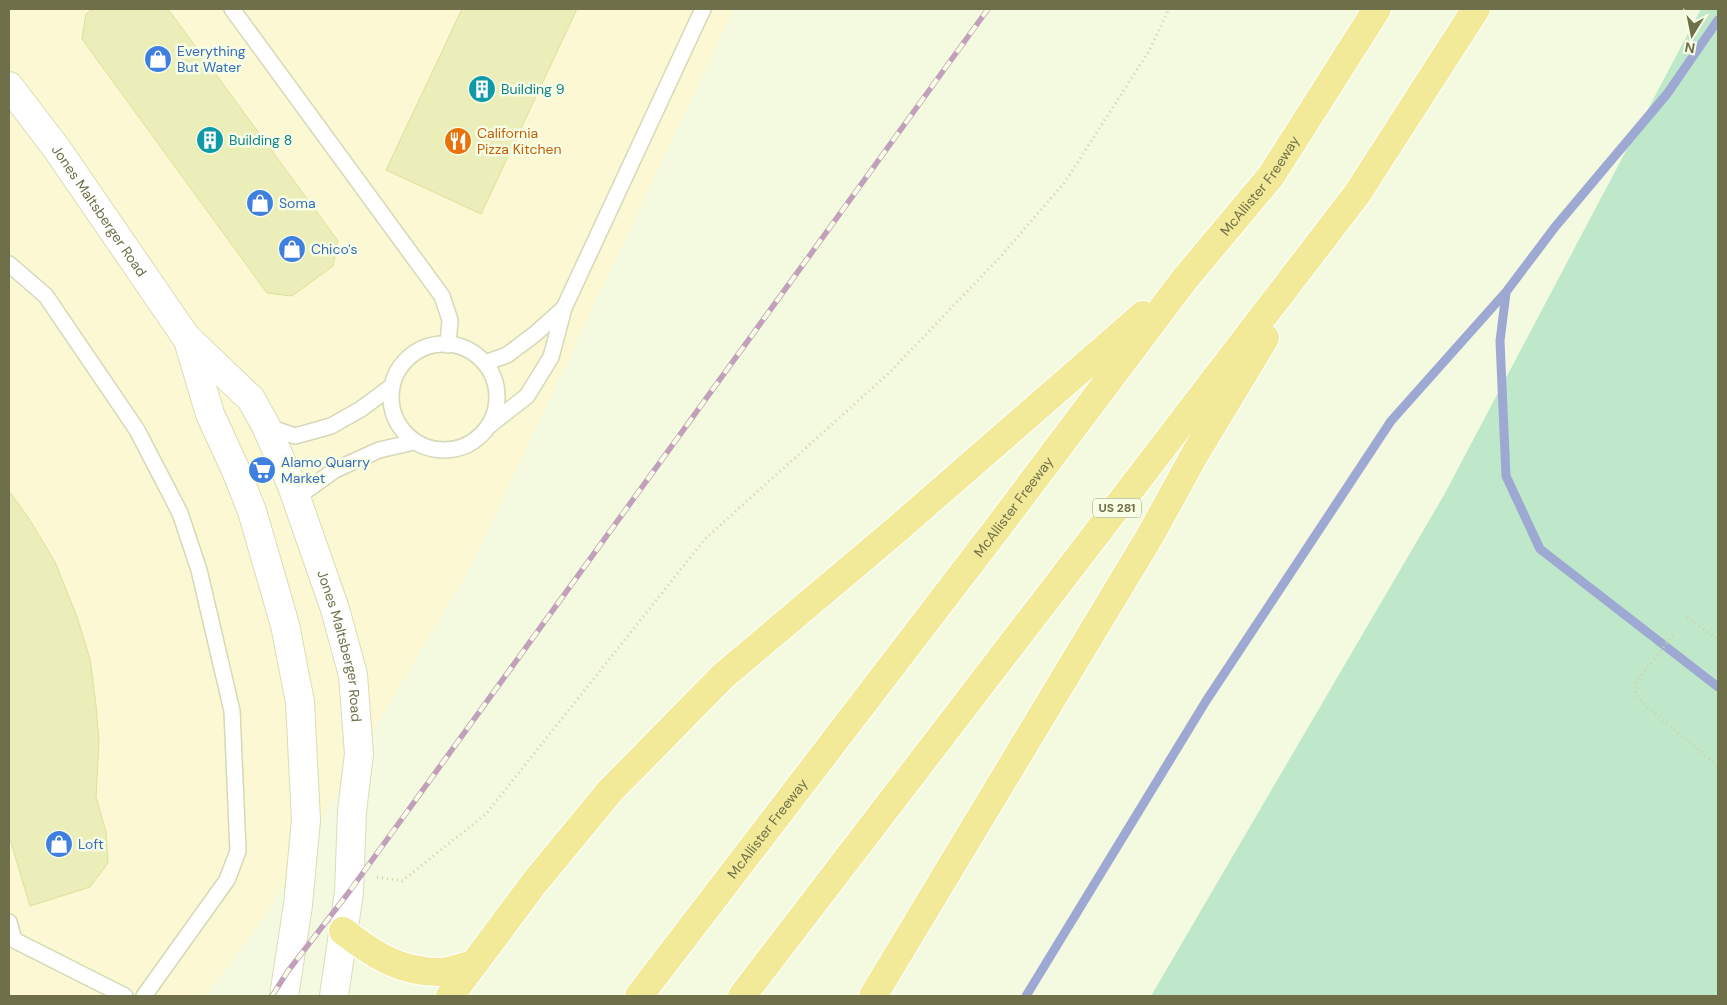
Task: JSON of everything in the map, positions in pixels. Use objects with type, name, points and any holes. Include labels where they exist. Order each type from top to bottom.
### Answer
[{"type":"highway","name":"McAllister Freeway","points":[[639,996],[1005,518],[1184,280],[1271,176],[1378,9]]},
{"type":"highway","name":"US 281","points":[[742,996],[1357,194],[1476,9]]},
{"type":"highway","points":[[873,996],[1150,536],[1196,454],[1335,222]]},
{"type":"highway","points":[[450,996],[535,882],[610,791],[724,676],[895,531],[1184,280]]},
{"type":"highway","points":[[343,931],[384,960],[409,968],[440,972],[473,964]]},
{"type":"main road","name":"Jones Maltsberger Road","points":[[9,86],[57,149],[186,337],[251,399],[266,426],[296,498],[335,609],[353,675],[359,754],[352,811],[349,892],[334,996]]},
{"type":"main road","name":"Jones Maltsberger Road","points":[[186,337],[210,414],[252,511],[284,625],[300,702],[306,820],[298,905],[284,996]]},
{"type":"lane","points":[[232,9],[442,296],[450,320],[448,345]]},
{"type":"lane","points":[[490,425],[498,400],[496,386],[492,374],[472,352],[456,345],[439,344],[423,348],[408,357],[398,370],[392,386],[392,407],[400,427],[414,442],[434,450],[456,449],[475,441],[490,425],[527,396],[551,357],[564,308],[703,9]]},
{"type":"lane","points":[[9,264],[46,296],[137,430],[180,513],[199,570],[232,710],[238,851],[227,880],[144,996]]},
{"type":"lane","points":[[484,363],[507,355],[535,334],[564,308]]},
{"type":"lane","points":[[266,426],[295,436],[331,426],[362,409],[392,386]]},
{"type":"lane","points":[[296,498],[335,470],[379,450],[414,442]]},
{"type":"lane","points":[[9,922],[14,940],[125,996]]},
{"type":"path","points":[[350,874],[402,880],[486,814],[705,539],[889,373],[1002,255],[1065,182],[1148,51],[1169,9]]},
{"type":"path","points":[[1687,617],[1718,639]]},
{"type":"path","points":[[1673,634],[1634,685],[1636,694],[1646,706],[1718,766]]},
{"type":"shaded area","name":"Alamo Quarry Market","points":[[9,9],[734,9],[469,570],[359,754],[268,912],[206,996],[9,996]]},
{"type":"green space","points":[[1701,9],[1718,9],[1718,996],[1151,996],[1444,495]]},
{"type":"building","name":"Building 8","points":[[93,9],[168,9],[338,241],[333,266],[292,296],[267,293],[82,39],[86,14]]},
{"type":"building","name":"Building 9","points":[[462,9],[577,9],[481,214],[386,170]]},
{"type":"building","points":[[9,491],[28,517],[55,562],[77,617],[90,659],[99,742],[96,797],[106,832],[108,863],[90,887],[30,906],[9,836]]},
{"type":"waterway","points":[[1026,996],[1206,701],[1391,421],[1506,292],[1555,227],[1667,94],[1718,20]]},
{"type":"waterway","points":[[1506,293],[1500,341],[1506,476],[1540,549],[1718,687]]},
{"type":"railway","points":[[272,996],[288,971],[349,892],[988,9]]},
{"type":"place","name":"Everything But Water","points":[[158,59]]},
{"type":"place","name":"Building 9","points":[[482,89]]},
{"type":"place","name":"Building 8","points":[[210,140]]},
{"type":"place","name":"California Pizza Kitchen","points":[[458,141]]},
{"type":"place","name":"Soma","points":[[260,203]]},
{"type":"place","name":"Chico's","points":[[292,249]]},
{"type":"place","name":"Alamo Quarry Market","points":[[262,470]]},
{"type":"place","name":"Loft","points":[[59,844]]}]
